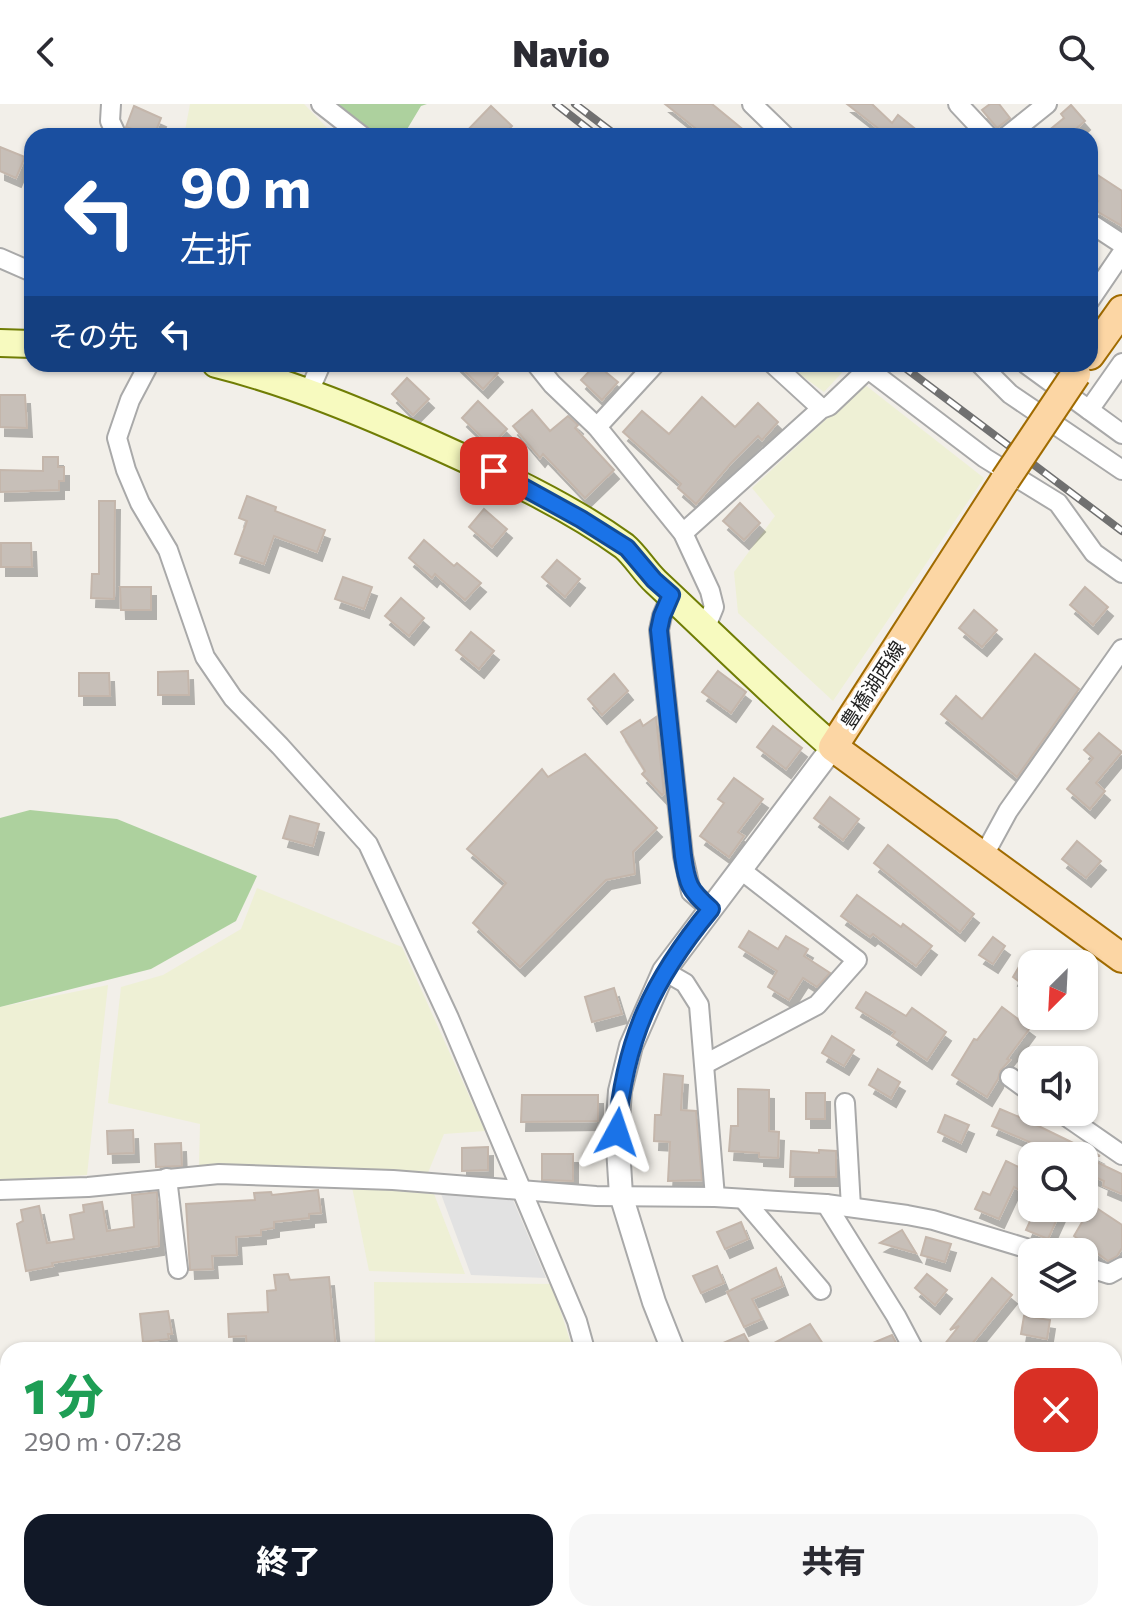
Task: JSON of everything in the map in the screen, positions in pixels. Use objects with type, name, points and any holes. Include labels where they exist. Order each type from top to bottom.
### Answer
[{"type":"main road","name":"豊橋湖西線","points":[[1098,343],[1122,310]]},
{"type":"main road","points":[[0,343],[24,344]]},
{"type":"main road","points":[[248,372],[379,420],[494,471],[627,548],[654,580],[833,747]]},
{"type":"main road","name":"豊橋湖西線","points":[[1078,372],[833,747],[1122,958]]},
{"type":"street","points":[[111,104],[110,121],[113,128]]},
{"type":"street","points":[[321,104],[352,128]]},
{"type":"street","points":[[752,104],[777,128]]},
{"type":"street","points":[[958,104],[980,128]]},
{"type":"street","points":[[1017,128],[1047,104]]},
{"type":"street","points":[[1098,228],[1122,244]]},
{"type":"street","points":[[1098,288],[1122,253]]},
{"type":"street","points":[[0,258],[24,268]]},
{"type":"street","points":[[1089,410],[1122,363]]},
{"type":"street","points":[[145,372],[130,400],[117,438],[140,503],[168,550],[205,657],[233,698],[368,844],[449,1018],[577,1321],[583,1342]]},
{"type":"street","points":[[308,394],[318,372]]},
{"type":"street","points":[[542,372],[597,427],[683,533],[710,591],[714,607],[705,629]]},
{"type":"street","points":[[597,427],[648,372]]},
{"type":"street","points":[[782,372],[821,408]]},
{"type":"street","points":[[683,533],[865,372]]},
{"type":"street","points":[[872,372],[985,458],[1058,503],[1094,553],[1122,573]]},
{"type":"street","points":[[988,372],[1010,394],[1122,470]]},
{"type":"street","points":[[1044,372],[1122,434]]},
{"type":"street","points":[[671,595],[659,630],[683,856],[691,892],[711,909]]},
{"type":"street","points":[[984,855],[1008,811],[1122,649]]},
{"type":"street","points":[[670,1342],[649,1289],[621,1195],[617,1132],[620,1091],[636,1033],[664,971],[833,747]]},
{"type":"street","points":[[705,1064],[817,1005],[857,960],[741,870]]},
{"type":"street","points":[[664,971],[685,983],[699,1005],[715,1197]]},
{"type":"street","points":[[1010,1077],[1018,1083]]},
{"type":"street","points":[[845,1103],[851,1207]]},
{"type":"street","points":[[1080,1126],[1122,1155]]},
{"type":"street","points":[[0,1190],[88,1187],[219,1174],[521,1188],[596,1196],[715,1197],[826,1204],[933,1220],[1018,1246]]},
{"type":"street","points":[[167,1178],[178,1269]]},
{"type":"street","points":[[744,1200],[821,1290]]},
{"type":"street","points":[[826,1204],[910,1342]]},
{"type":"street","points":[[1098,1270],[1109,1274],[1122,1267]]},
{"type":"green space","points":[[190,104],[304,104],[327,128],[186,128]]},
{"type":"green space","points":[[337,104],[427,104],[421,106],[408,128],[367,128]]},
{"type":"green space","points":[[797,372],[843,372],[824,392]]},
{"type":"green space","points":[[864,384],[984,478],[833,701],[738,613],[734,572],[775,516],[752,488]]},
{"type":"green space","points":[[30,810],[117,819],[257,876],[236,921],[151,969],[0,1007],[0,818]]},
{"type":"green space","points":[[257,888],[402,947],[485,1131],[444,1134],[427,1175],[199,1166],[200,1124],[108,1103],[121,987],[163,975],[241,929]]},
{"type":"green space","points":[[108,985],[87,1175],[0,1180],[0,1007]]},
{"type":"green space","points":[[352,1187],[434,1194],[465,1274],[369,1271]]},
{"type":"green space","points":[[374,1282],[552,1284],[570,1342],[375,1342]]},
{"type":"shaded area","points":[[441,1194],[513,1200],[546,1278],[471,1275]]},
{"type":"building","points":[[665,104],[712,104],[741,128],[695,128]]},
{"type":"building","points":[[847,104],[872,104],[892,123],[898,115],[914,128],[878,128]]},
{"type":"building","points":[[990,104],[999,104],[1010,118],[997,128],[982,110]]},
{"type":"building","points":[[1071,105],[1085,121],[1077,128],[1052,128],[1064,118],[1061,114]]},
{"type":"building","points":[[134,106],[161,118],[157,128],[126,127]]},
{"type":"building","points":[[491,106],[512,126],[510,128],[470,128]]},
{"type":"building","points":[[0,147],[24,157],[16,178],[0,171]]},
{"type":"building","points":[[1098,175],[1122,191],[1122,226],[1098,212]]},
{"type":"building","points":[[465,372],[497,372],[483,389]]},
{"type":"building","points":[[588,372],[606,372],[618,382],[602,400],[581,380]]},
{"type":"building","points":[[407,378],[429,399],[413,415],[392,394]]},
{"type":"building","points":[[0,395],[25,395],[27,428],[0,427]]},
{"type":"building","points":[[702,397],[735,427],[758,403],[778,422],[762,440],[758,436],[731,463],[696,504],[678,488],[681,484],[623,432],[642,411],[669,434]]},
{"type":"building","points":[[478,401],[507,429],[491,446],[462,418]]},
{"type":"building","points":[[532,410],[550,431],[568,416],[578,425],[575,428],[614,470],[585,498],[543,454],[540,458],[513,426]]},
{"type":"building","points":[[43,457],[58,457],[58,467],[64,467],[64,481],[59,481],[59,490],[0,492],[0,470],[43,471]]},
{"type":"building","points":[[247,496],[276,507],[275,511],[325,530],[317,552],[274,536],[264,564],[235,554],[247,521],[239,518]]},
{"type":"building","points":[[99,501],[115,501],[114,599],[91,598],[92,574],[99,574]]},
{"type":"building","points":[[740,503],[760,523],[744,540],[723,521]]},
{"type":"building","points":[[484,509],[507,529],[492,547],[469,527]]},
{"type":"building","points":[[424,540],[454,566],[457,563],[481,583],[465,600],[435,574],[432,578],[409,558]]},
{"type":"building","points":[[1,543],[31,543],[32,567],[1,567]]},
{"type":"building","points":[[557,560],[580,579],[565,597],[542,577]]},
{"type":"building","points":[[343,577],[372,587],[364,609],[335,599]]},
{"type":"building","points":[[120,587],[151,587],[151,610],[121,610]]},
{"type":"building","points":[[1085,587],[1108,607],[1093,625],[1070,605]]},
{"type":"building","points":[[401,598],[424,618],[409,636],[385,616]]},
{"type":"building","points":[[974,610],[997,630],[982,647],[959,628]]},
{"type":"building","points":[[471,632],[494,651],[479,669],[456,650]]},
{"type":"building","points":[[1035,654],[1079,689],[1017,777],[941,714],[956,696],[982,719]]},
{"type":"building","points":[[188,671],[189,695],[158,695],[158,672]]},
{"type":"building","points":[[718,671],[746,692],[731,713],[702,692]]},
{"type":"building","points":[[79,673],[109,673],[110,696],[79,696]]},
{"type":"building","points":[[614,674],[628,691],[602,715],[588,699]]},
{"type":"building","points":[[656,717],[662,795],[642,774],[645,771],[621,732],[640,720],[643,726]]},
{"type":"building","points":[[773,726],[802,748],[786,769],[757,747]]},
{"type":"building","points":[[1099,733],[1122,752],[1096,783],[1105,791],[1090,809],[1067,789],[1093,758],[1084,750]]},
{"type":"building","points":[[585,754],[657,828],[633,852],[635,874],[606,880],[520,967],[473,923],[506,883],[467,849],[542,769],[548,777]]},
{"type":"building","points":[[734,778],[763,799],[738,832],[744,836],[729,857],[700,836],[724,803],[718,799]]},
{"type":"building","points":[[830,797],[859,819],[843,840],[814,818]]},
{"type":"building","points":[[290,816],[319,824],[313,846],[283,838]]},
{"type":"building","points":[[1077,841],[1101,861],[1086,878],[1062,859]]},
{"type":"building","points":[[888,845],[974,914],[960,932],[874,863]]},
{"type":"building","points":[[857,895],[932,946],[916,966],[873,934],[870,937],[841,916]]},
{"type":"building","points":[[749,931],[778,949],[786,936],[808,949],[804,956],[830,973],[817,987],[803,978],[789,1000],[768,987],[777,971],[739,947]]},
{"type":"building","points":[[993,937],[1005,946],[993,964],[979,955]]},
{"type":"building","points":[[614,988],[622,1014],[592,1022],[585,997]]},
{"type":"building","points":[[866,992],[906,1016],[912,1008],[946,1032],[927,1060],[892,1036],[895,1032],[856,1008]]},
{"type":"building","points":[[1002,1007],[1018,1019],[1018,1030],[1029,1030],[1007,1059],[1010,1060],[1000,1071],[987,1097],[952,1075],[974,1039],[977,1040]]},
{"type":"building","points":[[832,1036],[854,1050],[844,1066],[822,1053]]},
{"type":"building","points":[[878,1069],[900,1082],[891,1098],[869,1085]]},
{"type":"building","points":[[664,1074],[683,1076],[681,1110],[696,1111],[702,1180],[668,1181],[670,1142],[654,1141],[655,1115],[661,1115]]},
{"type":"building","points":[[738,1089],[769,1090],[769,1131],[779,1132],[778,1158],[729,1151],[731,1126],[738,1126]]},
{"type":"building","points":[[806,1093],[825,1093],[825,1119],[806,1119]]},
{"type":"building","points":[[522,1095],[598,1095],[598,1121],[521,1122]]},
{"type":"building","points":[[1000,1109],[1018,1116],[1018,1126],[1038,1126],[1071,1142],[1030,1142],[992,1126]]},
{"type":"building","points":[[945,1115],[969,1125],[961,1143],[938,1132]]},
{"type":"building","points":[[133,1130],[134,1153],[108,1154],[107,1131]]},
{"type":"building","points":[[181,1143],[182,1166],[156,1167],[155,1144]]},
{"type":"building","points":[[488,1147],[488,1170],[462,1171],[462,1148]]},
{"type":"building","points":[[819,1150],[836,1151],[836,1177],[790,1177],[791,1151],[819,1153]]},
{"type":"building","points":[[542,1154],[573,1154],[573,1181],[542,1180]]},
{"type":"building","points":[[1006,1161],[1018,1167],[1018,1189],[1014,1187],[999,1219],[975,1209],[983,1192],[990,1195]]},
{"type":"building","points":[[1098,1163],[1122,1174],[1122,1194],[1103,1186],[1104,1181],[1098,1178]]},
{"type":"building","points":[[318,1190],[321,1213],[309,1214],[309,1218],[274,1222],[274,1228],[261,1230],[261,1235],[236,1237],[237,1255],[212,1256],[213,1269],[190,1270],[186,1204],[255,1200],[254,1193],[271,1192],[272,1195]]},
{"type":"building","points":[[157,1192],[159,1246],[52,1263],[53,1266],[26,1271],[17,1224],[23,1221],[21,1210],[39,1206],[47,1243],[74,1239],[70,1215],[84,1212],[83,1205],[102,1202],[107,1231],[134,1227],[132,1195]]},
{"type":"building","points":[[1098,1209],[1122,1225],[1122,1248],[1117,1256],[1108,1261],[1098,1254],[1098,1238],[1074,1236],[1082,1222],[1098,1222]]},
{"type":"building","points":[[741,1222],[748,1239],[725,1249],[717,1232]]},
{"type":"building","points":[[1030,1222],[1056,1222],[1048,1238],[1026,1230]]},
{"type":"building","points":[[902,1230],[916,1253],[880,1243]]},
{"type":"building","points":[[926,1237],[951,1244],[945,1262],[921,1255]]},
{"type":"building","points":[[717,1266],[724,1283],[701,1293],[693,1276]]},
{"type":"building","points":[[776,1268],[783,1286],[752,1299],[762,1319],[744,1327],[727,1292]]},
{"type":"building","points":[[288,1274],[290,1280],[329,1277],[335,1342],[246,1342],[246,1336],[229,1337],[228,1314],[268,1312],[267,1291],[276,1290],[274,1275]]},
{"type":"building","points":[[927,1274],[947,1290],[935,1305],[915,1288]]},
{"type":"building","points":[[992,1278],[1012,1295],[974,1342],[946,1342],[959,1326],[950,1330]]},
{"type":"building","points":[[168,1311],[172,1334],[168,1334],[169,1339],[143,1342],[140,1314]]},
{"type":"building","points":[[1024,1318],[1050,1320],[1047,1339],[1021,1334]]},
{"type":"building","points":[[810,1324],[822,1342],[776,1342]]},
{"type":"building","points":[[744,1334],[748,1342],[726,1342]]},
{"type":"building","points":[[892,1335],[896,1342],[875,1342]]},
{"type":"railway","points":[[556,104],[587,128]]},
{"type":"railway","points":[[575,104],[606,128]]},
{"type":"railway","points":[[911,372],[1122,531]]},
{"type":"route","points":[[494,471],[627,548],[671,595],[659,630],[683,856],[691,892],[711,909],[664,971],[641,1020],[620,1091],[617,1132]]}]
